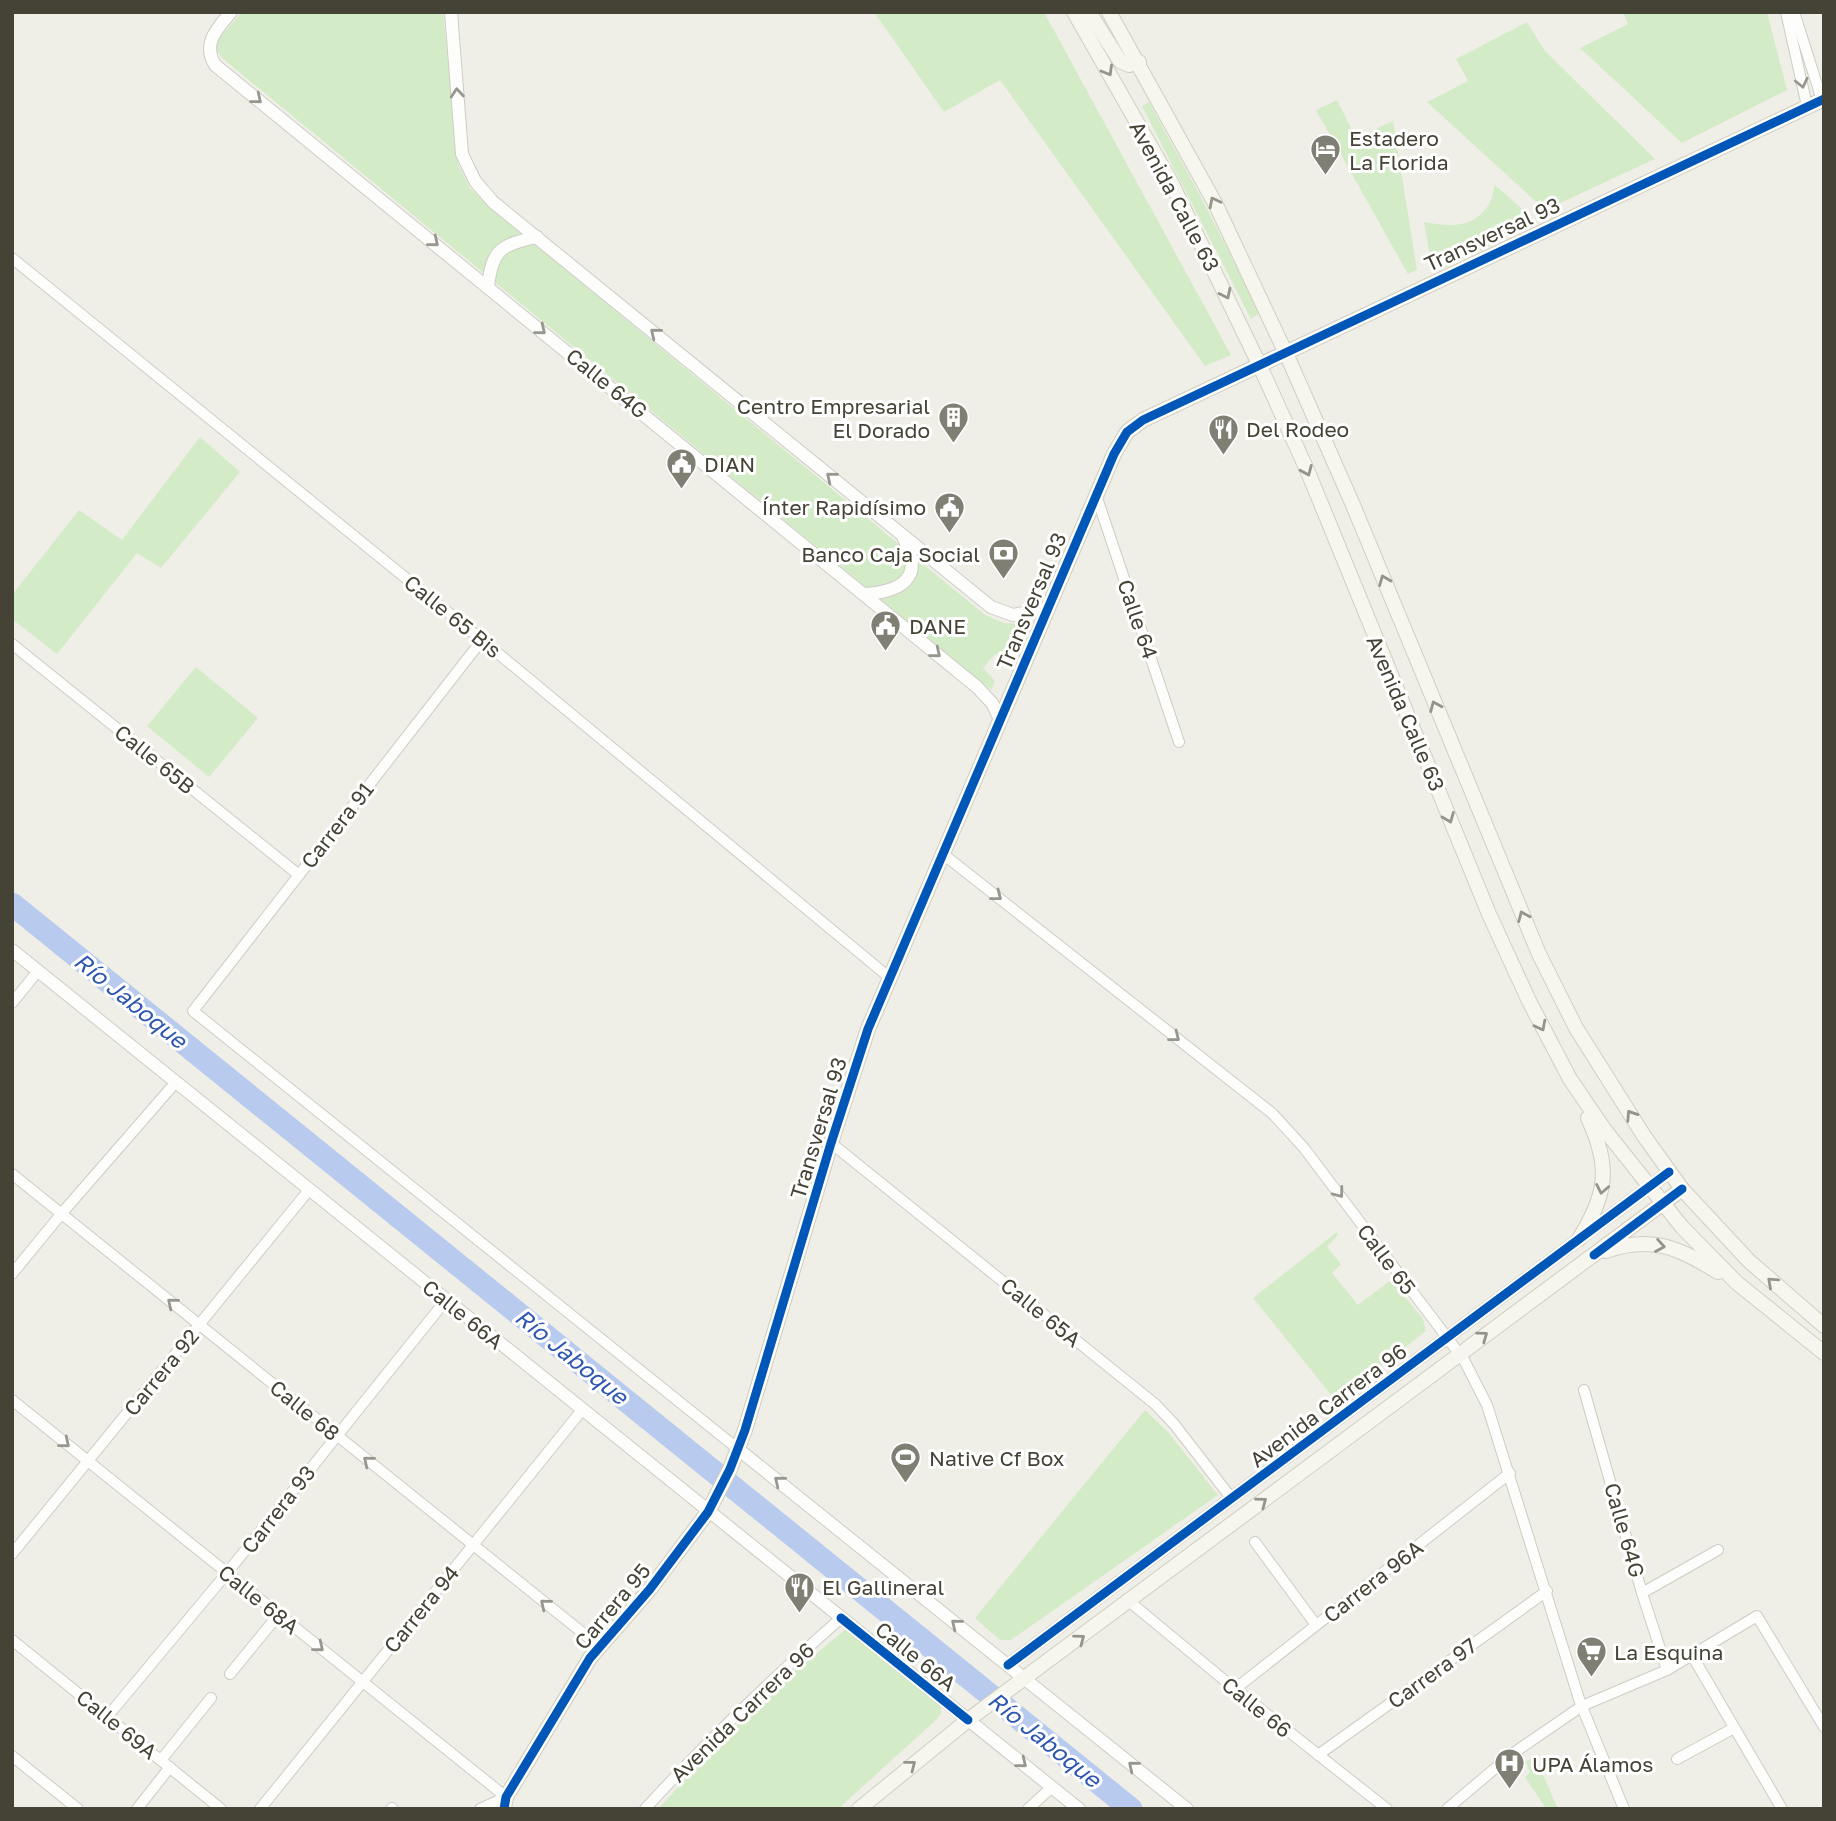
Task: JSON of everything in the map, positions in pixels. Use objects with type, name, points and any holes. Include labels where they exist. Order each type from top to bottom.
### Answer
[{"type":"main road","name":"Avenida Calle 63","points":[[1074,12],[1171,182],[1259,364],[1308,472],[1489,914],[1529,1001],[1570,1079],[1604,1129],[1662,1204],[1737,1283],[1824,1353]]},
{"type":"main road","points":[[1089,12],[1120,61],[1129,65],[1139,62]]},
{"type":"main road","name":"Avenida Calle 63","points":[[1109,12],[1216,205],[1285,352],[1353,505],[1539,954],[1583,1039],[1682,1189],[1749,1261],[1824,1326]]},
{"type":"main road","name":"Transversal 93","points":[[712,1506],[738,1449],[868,1029],[1046,609],[1114,454],[1127,432],[1134,425],[1259,364],[1823,99]]},
{"type":"main road","points":[[1570,1079],[1597,1138],[1604,1164],[1598,1205],[1579,1239]]},
{"type":"main road","name":"Avenida Carrera 96","points":[[859,1809],[972,1718],[1682,1189]]},
{"type":"main road","points":[[1594,1255],[1632,1244],[1658,1244],[1682,1251],[1737,1283]]},
{"type":"main road","name":"Carrera 95","points":[[505,1803],[599,1646],[650,1589],[712,1506]]},
{"type":"street","name":"Calle 64G","points":[[231,12],[212,37],[210,52],[215,65],[977,687],[992,703],[1000,719]]},
{"type":"street","points":[[451,12],[464,161],[482,191],[974,594],[999,611],[1020,615],[1046,609]]},
{"type":"street","points":[[1786,12],[1807,106]]},
{"type":"street","points":[[1794,12],[1823,99]]},
{"type":"street","points":[[488,287],[490,267],[498,253],[509,243],[537,237]]},
{"type":"street","name":"Calle 65 Bis","points":[[12,258],[482,640],[890,978]]},
{"type":"street","name":"Calle 64","points":[[1096,495],[1179,742]]},
{"type":"street","points":[[864,594],[890,592],[904,583],[909,576],[912,560],[903,536]]},
{"type":"street","name":"Carrera 91","points":[[482,640],[193,1011],[738,1449]]},
{"type":"street","name":"Calle 65B","points":[[12,644],[299,875]]},
{"type":"street","name":"Calle 65","points":[[943,854],[1273,1114],[1311,1157],[1459,1354],[1482,1391],[1510,1473],[1581,1706],[1624,1809]]},
{"type":"street","name":"Calle 66A","points":[[12,950],[582,1410],[712,1506],[841,1618],[972,1718],[1079,1809]]},
{"type":"street","points":[[12,1003],[38,971]]},
{"type":"street","points":[[12,1274],[176,1082]]},
{"type":"street","name":"Calle 65A","points":[[831,1143],[1155,1404],[1174,1424],[1232,1499]]},
{"type":"street","name":"Avenida Carrera 96","points":[[1008,1665],[1669,1172]]},
{"type":"street","name":"Calle 68","points":[[12,1174],[599,1646]]},
{"type":"street","name":"Carrera 92","points":[[12,1554],[309,1190]]},
{"type":"street","name":"Carrera 93","points":[[107,1717],[227,1573],[446,1300]]},
{"type":"street","name":"Calle 64G","points":[[1584,1390],[1667,1670]]},
{"type":"street","name":"Calle 68A","points":[[12,1400],[279,1614],[505,1803]]},
{"type":"street","name":"Carrera 94","points":[[260,1809],[582,1410]]},
{"type":"street","points":[[738,1449],[1187,1809]]},
{"type":"street","name":"Carrera 96A","points":[[1235,1689],[1510,1473]]},
{"type":"street","points":[[1255,1542],[1316,1625]]},
{"type":"street","points":[[1642,1593],[1718,1550]]},
{"type":"street","name":"Carrera 97","points":[[1318,1755],[1547,1591]]},
{"type":"street","name":"Calle 66","points":[[1130,1602],[1387,1809]]},
{"type":"street","points":[[230,1674],[279,1614]]},
{"type":"street","points":[[1447,1809],[1512,1755],[1581,1706],[1693,1657],[1757,1616],[1824,1727]]},
{"type":"street","name":"Avenida Carrera 96","points":[[645,1809],[710,1738],[841,1618]]},
{"type":"street","name":"Calle 69A","points":[[12,1640],[221,1809]]},
{"type":"street","points":[[1693,1657],[1782,1809]]},
{"type":"street","points":[[137,1809],[211,1698]]},
{"type":"street","points":[[1677,1759],[1734,1728]]},
{"type":"street","points":[[12,1756],[78,1809]]},
{"type":"street","points":[[1028,1809],[1052,1787]]},
{"type":"street","points":[[480,1809],[505,1803]]},
{"type":"green space","points":[[242,12],[443,12],[459,166],[470,188],[500,216],[985,615],[1004,623],[1021,624],[1005,664],[995,654],[983,668],[995,681],[991,690],[222,58],[215,48],[216,42]]},
{"type":"green space","points":[[874,12],[1044,12],[1231,355],[1205,366],[1000,80],[944,112]]},
{"type":"green space","points":[[1623,12],[1767,12],[1787,90],[1682,143],[1580,48],[1628,24]]},
{"type":"green space","points":[[1527,22],[1545,51],[1655,159],[1545,210],[1427,102],[1468,81],[1456,59]]},
{"type":"green space","points":[[1337,100],[1356,138],[1393,121],[1417,270],[1408,274],[1316,110]]},
{"type":"green space","points":[[1149,102],[1260,313],[1251,319],[1142,106]]},
{"type":"green space","points":[[1495,185],[1537,222],[1433,274],[1424,222],[1453,225],[1471,221],[1491,200]]},
{"type":"green space","points":[[200,437],[240,472],[161,568],[137,553],[57,654],[12,619],[12,595],[79,510],[122,540]]},
{"type":"green space","points":[[196,667],[258,718],[209,777],[147,726]]},
{"type":"green space","points":[[1337,1232],[1338,1235],[1327,1247],[1341,1264],[1332,1273],[1358,1305],[1391,1280],[1423,1319],[1426,1331],[1336,1401],[1253,1298]]},
{"type":"green space","points":[[1145,1410],[1168,1432],[1218,1495],[1011,1640],[1000,1640],[975,1618]]},
{"type":"green space","points":[[845,1630],[941,1705],[941,1713],[937,1719],[838,1809],[658,1809],[715,1747],[777,1686]]},
{"type":"green space","points":[[1535,1757],[1558,1809],[1543,1809],[1545,1807],[1525,1777],[1530,1772],[1526,1761]]},
{"type":"waterway","name":"Río Jaboque","points":[[12,904],[1131,1809]]},
{"type":"cycle path","points":[[504,1809],[506,1797],[590,1658],[650,1589],[708,1512],[730,1469],[745,1430],[868,1029],[1114,454],[1127,432],[1143,420],[1824,99]]},
{"type":"cycle path","points":[[1008,1665],[1669,1172]]},
{"type":"cycle path","points":[[1594,1255],[1682,1189]]},
{"type":"cycle path","points":[[841,1618],[968,1720]]},
{"type":"place","name":"Estadero La Florida","points":[[1326,177]]},
{"type":"place","name":"Centro Empresarial El Dorado","points":[[953,445]]},
{"type":"place","name":"Del Rodeo","points":[[1223,456]]},
{"type":"place","name":"DIAN","points":[[681,491]]},
{"type":"place","name":"Ínter Rapidísimo","points":[[949,534]]},
{"type":"place","name":"Banco Caja Social","points":[[1003,581]]},
{"type":"place","name":"DANE","points":[[886,653]]},
{"type":"place","name":"Native Cf Box","points":[[906,1485]]},
{"type":"place","name":"El Gallineral","points":[[799,1614]]},
{"type":"place","name":"La Esquina","points":[[1591,1679]]},
{"type":"place","name":"UPA Álamos","points":[[1509,1791]]}]
